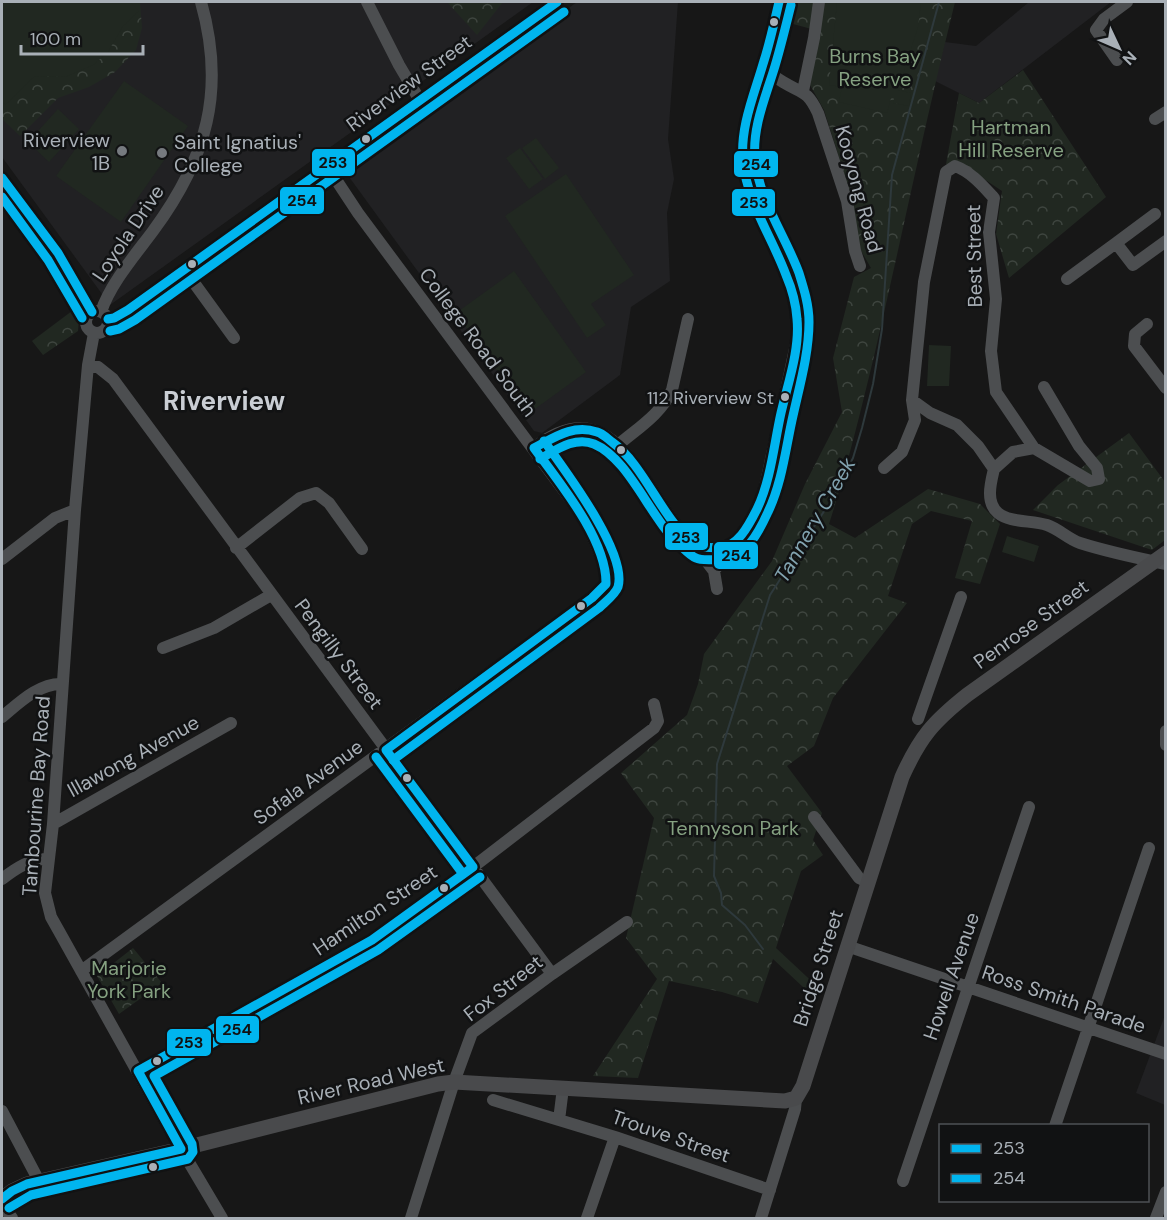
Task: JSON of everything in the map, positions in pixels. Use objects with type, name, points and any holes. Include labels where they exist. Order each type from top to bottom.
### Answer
[{"type":"main road","name":"Penrose Street","points":[[925,734],[942,715],[967,695],[1161,560]]},
{"type":"main road","name":"Bridge Street","points":[[796,1098],[803,1086],[902,777],[918,743],[925,734]]},
{"type":"main road","name":"River Road West","points":[[2,1199],[19,1187],[39,1181],[181,1149],[438,1084],[454,1082],[785,1101],[796,1098]]},
{"type":"street","name":"Loyola Drive","points":[[100,314],[122,275],[174,201],[189,175],[201,146],[209,113],[212,80],[211,46],[201,2]]},
{"type":"street","points":[[366,2],[419,99]]},
{"type":"street","name":"Riverview Street","points":[[100,314],[121,315],[557,2]]},
{"type":"street","points":[[714,571],[747,526],[760,501],[792,362],[798,325],[795,301],[752,197],[744,167],[743,138],[746,120],[772,34],[779,2]]},
{"type":"street","points":[[762,68],[784,83],[803,91],[819,2]]},
{"type":"street","points":[[1117,60],[1096,30],[1104,19],[1128,2]]},
{"type":"street","name":"Kooyong Road","points":[[803,91],[812,100],[818,114],[847,201],[855,251],[860,266]]},
{"type":"street","name":"College Road South","points":[[327,166],[347,198],[585,519],[606,576]]},
{"type":"street","name":"Best Street","points":[[912,400],[928,254],[946,172],[955,166],[969,174],[994,198],[989,232],[996,299],[992,351],[996,392],[1034,448],[1090,481],[1099,479],[1097,468],[1079,446],[1044,387]]},
{"type":"street","points":[[2,178],[100,314],[106,329],[100,333],[94,333],[88,329],[87,316],[100,314]]},
{"type":"street","points":[[1067,279],[1155,214]]},
{"type":"street","points":[[1116,243],[1133,265],[1166,241]]},
{"type":"street","points":[[184,269],[234,338]]},
{"type":"street","points":[[618,445],[660,411],[668,400],[688,319]]},
{"type":"street","points":[[1147,324],[1135,334],[1134,346],[1166,388]]},
{"type":"street","name":"Tambourine Bay Road","points":[[94,333],[88,365],[75,510],[53,824],[45,893],[51,917],[222,1218]]},
{"type":"street","name":"Pengilly Street","points":[[88,365],[98,367],[113,380],[552,974]]},
{"type":"street","points":[[884,468],[902,452],[915,420],[912,400]]},
{"type":"street","points":[[912,400],[930,413],[957,424],[978,446],[993,469]]},
{"type":"street","points":[[534,448],[555,433],[573,428],[597,431],[618,445],[714,571],[717,589]]},
{"type":"street","points":[[1034,448],[1012,452],[993,469],[989,493],[997,513],[1005,517],[1048,525],[1077,542],[1138,560],[1161,560]]},
{"type":"street","points":[[236,549],[300,498],[316,493],[329,503],[362,549]]},
{"type":"street","points":[[2,559],[55,518],[75,510]]},
{"type":"street","points":[[693,544],[716,550],[737,540]]},
{"type":"street","name":"Sofala Avenue","points":[[81,971],[601,591],[606,584],[606,576]]},
{"type":"street","points":[[163,648],[214,628],[271,595]]},
{"type":"street","points":[[918,719],[961,597]]},
{"type":"street","points":[[2,717],[31,694],[50,684],[62,684]]},
{"type":"street","name":"Hamilton Street","points":[[138,1071],[372,940],[473,867],[654,728],[657,721],[654,704]]},
{"type":"street","name":"Illawong Avenue","points":[[53,824],[231,723]]},
{"type":"street","points":[[1166,731],[1166,746]]},
{"type":"street","name":"Howell Avenue","points":[[903,1181],[1029,807]]},
{"type":"street","points":[[814,817],[859,878],[868,882]]},
{"type":"street","points":[[1054,1124],[1149,848]]},
{"type":"street","points":[[2,879],[24,865],[42,858],[48,859]]},
{"type":"street","name":"Fox Street","points":[[411,1218],[472,1033],[627,922]]},
{"type":"street","name":"Ross Smith Parade","points":[[847,946],[1166,1054]]},
{"type":"street","points":[[559,1120],[563,1088]]},
{"type":"street","name":"Bridge Street","points":[[761,1218],[795,1109],[796,1098]]},
{"type":"street","name":"Trouve Street","points":[[493,1100],[615,1137],[770,1190]]},
{"type":"street","points":[[2,1111],[39,1181]]},
{"type":"street","points":[[587,1218],[615,1137]]},
{"type":"street","points":[[1156,1218],[1166,1192]]},
{"type":"street","points":[[2,1205],[12,1218]]},
{"type":"shaded area","name":"Saint Ignatius' College","points":[[2,2],[533,2],[110,305],[2,157]]},
{"type":"shaded area","points":[[577,2],[678,2],[668,139],[674,179],[667,213],[670,281],[631,307],[620,375],[542,433],[534,431],[344,170]]},
{"type":"shaded area","points":[[1029,2],[1111,2],[979,103],[935,81],[945,42],[976,46]]},
{"type":"shaded area","points":[[1165,1015],[1165,1105],[1136,1093]]},
{"type":"green space","points":[[2,2],[140,2],[142,28],[136,50],[115,72],[89,87],[58,98],[20,136],[2,119]]},
{"type":"green space","points":[[2,2],[130,2],[139,11],[123,26],[108,52],[93,65],[65,77],[35,76],[5,105],[2,101]]},
{"type":"green space","points":[[447,2],[503,2],[477,35]]},
{"type":"green space","name":"Tennyson Park","points":[[785,2],[955,2],[875,352],[848,460],[829,524],[855,538],[928,489],[980,504],[1000,524],[980,584],[955,578],[972,521],[931,511],[912,524],[888,596],[907,603],[833,698],[814,746],[787,766],[822,813],[813,840],[823,855],[801,871],[776,948],[821,990],[817,1000],[773,959],[758,1003],[722,992],[669,981],[638,1078],[593,1076],[657,979],[626,938],[654,818],[621,773],[687,715],[698,684],[704,654],[772,561],[805,484],[842,412],[833,358],[854,277],[871,268],[860,249],[850,192],[824,110],[810,85],[819,31],[782,21]]},
{"type":"green space","name":"Burns Bay Reserve","points":[[837,2],[921,2],[918,27],[898,90],[911,93],[909,106],[893,103],[894,98],[891,98],[887,113],[839,102],[842,87],[829,85]]},
{"type":"green space","name":"Hartman Hill Reserve","points":[[1023,70],[1106,197],[1009,278],[996,234],[1002,191],[963,165],[946,164],[959,93],[979,103]]},
{"type":"green space","name":"Riverview 1B","points":[[124,81],[188,126],[121,222],[56,176]]},
{"type":"green space","points":[[58,109],[79,129],[49,162],[28,142]]},
{"type":"green space","points":[[536,138],[559,168],[545,179],[522,148]]},
{"type":"green space","points":[[520,148],[543,179],[529,189],[506,158]]},
{"type":"green space","points":[[566,174],[634,275],[591,304],[606,325],[587,338],[505,216]]},
{"type":"green space","points":[[514,271],[586,372],[528,414],[456,313]]},
{"type":"green space","points":[[80,305],[78,331],[43,355],[32,341]]},
{"type":"green space","points":[[929,345],[951,346],[949,386],[927,386]]},
{"type":"green space","points":[[1129,433],[1165,482],[1165,540],[1152,550],[1033,510],[1058,485]]},
{"type":"green space","points":[[1007,536],[1039,546],[1034,562],[1002,552]]},
{"type":"green space","name":"Marjorie York Park","points":[[133,948],[162,983],[119,1014],[97,976]]},
{"type":"waterway","name":"Tannery Creek","points":[[763,949],[745,925],[722,905],[721,893],[714,876],[717,764],[770,595],[830,502],[853,458],[862,428],[873,384],[882,329],[892,175],[939,2]]},
{"type":"transit line","name":"253","points":[[108,319],[128,310],[557,2]]},
{"type":"transit line","name":"253","points":[[534,448],[572,431],[588,430],[601,434],[624,453],[676,525],[699,546],[717,548],[731,545],[742,535],[750,522],[762,498],[769,474],[797,342],[796,308],[790,286],[749,191],[743,161],[746,124],[779,2]]},
{"type":"transit line","name":"254","points":[[540,459],[566,445],[580,442],[594,444],[607,452],[629,476],[671,536],[698,559],[719,560],[736,556],[750,544],[760,528],[779,480],[803,374],[809,335],[808,309],[801,279],[767,203],[757,174],[755,159],[758,123],[791,5]]},
{"type":"transit line","name":"254","points":[[110,331],[135,320],[564,12]]},
{"type":"transit line","name":"253","points":[[2,178],[58,253],[92,312]]},
{"type":"transit line","name":"254","points":[[2,197],[48,260],[82,318]]},
{"type":"transit line","name":"254","points":[[393,760],[599,608],[617,590],[619,572],[604,533],[579,491],[544,441]]},
{"type":"transit line","name":"253","points":[[386,750],[592,598],[606,584],[599,549],[580,512],[534,448]]},
{"type":"transit line","name":"253","points":[[386,750],[473,867]]},
{"type":"transit line","name":"254","points":[[376,757],[463,874]]},
{"type":"transit line","name":"253","points":[[2,1199],[27,1184],[181,1149],[138,1071],[372,940],[473,867]]},
{"type":"transit line","name":"254","points":[[9,1208],[31,1195],[188,1159],[193,1152],[192,1144],[154,1076],[378,950],[480,877]]},
{"type":"place","name":"Riverview 1B","points":[[122,151]]},
{"type":"place","name":"Saint Ignatius' College","points":[[162,153]]},
{"type":"place","name":"112 Riverview St","points":[[785,397]]},
{"type":"district","name":"Riverview","points":[[224,401]]}]
